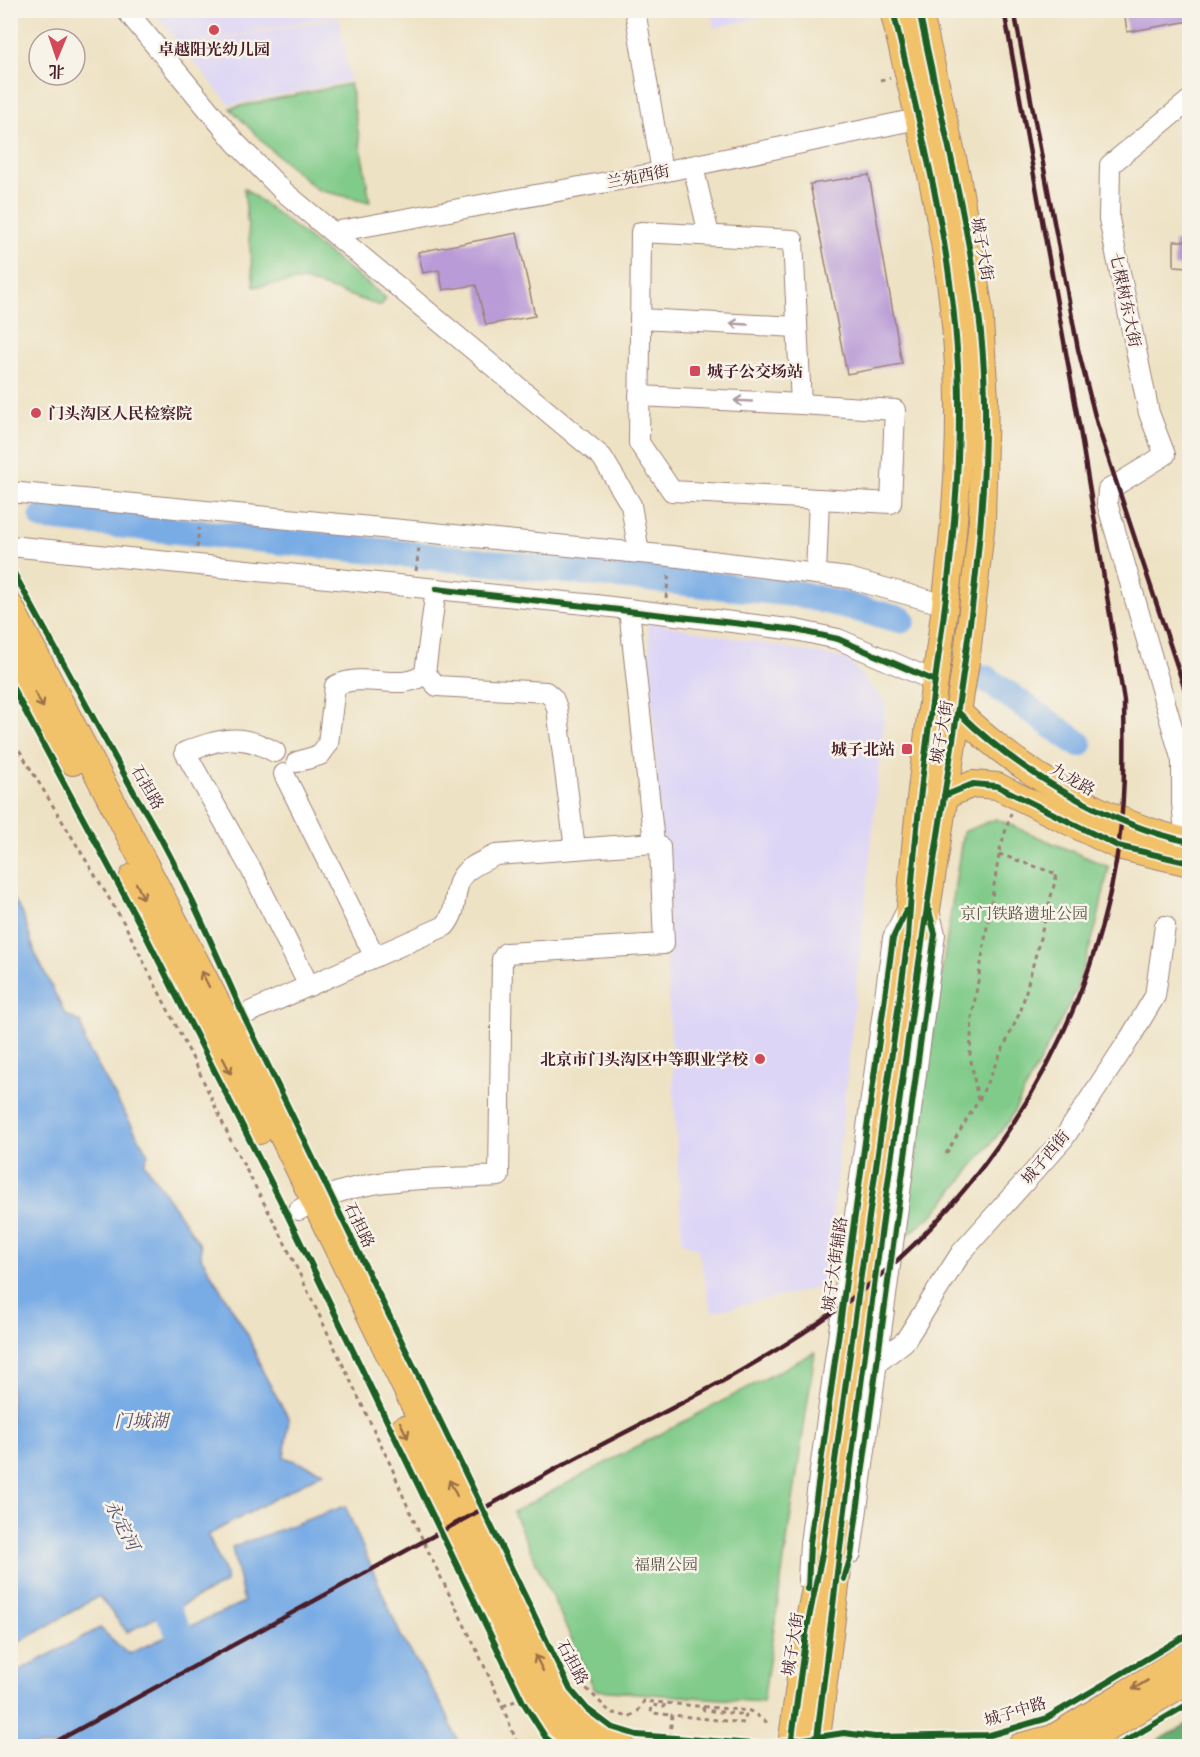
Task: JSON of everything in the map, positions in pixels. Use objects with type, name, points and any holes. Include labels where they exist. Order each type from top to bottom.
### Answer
[{"type":"main road","points":[[893,10],[930,117]]},
{"type":"main road","points":[[919,10],[930,117]]},
{"type":"main road","name":"城子大街","points":[[919,904],[913,853],[956,519],[959,398],[949,278],[930,117]]},
{"type":"main road","name":"城子大街","points":[[791,1746],[818,1633],[919,904],[944,796],[959,713],[982,520],[985,399],[979,306],[957,176],[930,117]]},
{"type":"main road","name":"石担路","points":[[10,606],[227,1022],[306,1206],[532,1689],[548,1716],[580,1746]]},
{"type":"main road","name":"石担路","points":[[10,649],[101,813],[306,1206],[555,1694],[577,1723],[607,1743],[621,1746]]},
{"type":"main road","name":"九龙路","points":[[959,713],[1000,751],[1064,790],[1120,820],[1188,849]]},
{"type":"main road","points":[[944,796],[973,784],[997,786],[1015,797],[1118,846],[1188,849]]},
{"type":"main road","name":"城子大街","points":[[816,1746],[818,1633]]},
{"type":"main road","points":[[1021,1746],[1053,1738],[1190,1654]]},
{"type":"main road","points":[[1078,1746],[1190,1680]]},
{"type":"street","points":[[126,10],[235,142],[283,191],[602,457],[631,505],[639,553]]},
{"type":"street","points":[[635,10],[662,172]]},
{"type":"street","name":"七棵树东大街","points":[[1188,849],[1182,803],[1182,761],[1107,503],[1108,490],[1165,455],[1149,413],[1109,219],[1110,165],[1190,100]]},
{"type":"street","name":"兰苑西街","points":[[334,232],[662,172],[930,117]]},
{"type":"street","points":[[693,166],[709,235]]},
{"type":"street","points":[[639,396],[895,410],[891,503],[672,491],[639,443],[639,396],[641,232],[709,235],[793,240],[801,404]]},
{"type":"street","points":[[640,319],[797,327]]},
{"type":"street","points":[[10,492],[671,556],[848,578],[946,605]]},
{"type":"street","points":[[816,574],[819,500]]},
{"type":"street","points":[[10,546],[629,609],[796,630],[838,639],[935,681]]},
{"type":"street","points":[[309,986],[252,871],[185,752],[223,739],[245,739],[275,752],[271,764],[276,771],[290,768],[320,755],[328,744],[335,686],[349,678],[408,683],[418,680],[425,674],[436,589]]},
{"type":"street","points":[[629,609],[654,843]]},
{"type":"street","points":[[425,674],[437,686],[546,692],[553,698],[575,849]]},
{"type":"street","points":[[290,768],[375,957]]},
{"type":"street","points":[[227,1022],[445,926],[453,916],[461,877],[473,867],[496,855],[654,843],[660,847],[664,944],[506,953],[502,959],[499,1176],[377,1184],[306,1206]]},
{"type":"street","points":[[818,1633],[851,1556],[878,1362],[935,934],[919,904]]},
{"type":"street","name":"城子西街","points":[[878,1362],[905,1341],[961,1253],[1064,1138],[1130,1038],[1155,996],[1165,926]]},
{"type":"path","points":[[196,565],[200,512]]},
{"type":"path","points":[[414,587],[421,532]]},
{"type":"path","points":[[664,615],[671,556]]},
{"type":"path","points":[[10,735],[124,923],[231,1141],[281,1234],[392,1468],[406,1504],[482,1657],[518,1746]]},
{"type":"path","points":[[978,1101],[970,1055],[972,1017],[999,855],[1015,797]]},
{"type":"path","points":[[946,1154],[978,1101],[1021,1010],[1057,874],[999,855]]},
{"type":"path","points":[[580,1683],[610,1712],[629,1717],[638,1711],[644,1701],[664,1705]]},
{"type":"path","points":[[503,1706],[523,1700]]},
{"type":"path","points":[[703,1708],[746,1715],[744,1723],[651,1713],[652,1705],[664,1705],[703,1708],[750,1712],[768,1723]]},
{"type":"path","points":[[669,1746],[672,1715]]},
{"type":"path","points":[[660,1737],[683,1739]]},
{"type":"shaded area","name":"卓越阳光幼儿园","points":[[337,10],[338,15],[181,45],[153,11]]},
{"type":"shaded area","points":[[711,10],[786,10],[786,11],[714,28]]},
{"type":"shaded area","points":[[339,17],[350,81],[230,105],[182,47]]},
{"type":"shaded area","name":"北京市门头沟区中等职业学校","points":[[648,622],[847,659],[886,703],[825,1286],[712,1312],[698,1249],[682,1242]]},
{"type":"green space","points":[[350,84],[370,202],[318,190],[269,148],[230,108]]},
{"type":"green space","points":[[244,188],[386,298],[381,306],[304,280],[254,287]]},
{"type":"green space","name":"京门铁路遗址公园","points":[[996,819],[1109,867],[1096,927],[1076,991],[1009,1121],[935,1213],[901,1240],[963,832]]},
{"type":"green space","name":"福鼎公园","points":[[815,1352],[763,1702],[595,1690],[513,1512]]},
{"type":"green space","points":[[1189,1723],[1189,1746],[1149,1746]]},
{"type":"water","name":"门城湖","points":[[11,896],[22,912],[35,953],[65,1014],[81,1023],[86,1045],[148,1154],[144,1163],[201,1246],[201,1257],[248,1335],[263,1372],[289,1419],[284,1457],[324,1472],[208,1535],[226,1575],[226,1583],[127,1632],[99,1596],[11,1647]]},
{"type":"water","points":[[345,1506],[401,1636],[445,1710],[460,1746],[11,1746],[11,1675],[100,1628],[128,1654],[244,1602],[232,1547]]},
{"type":"building","points":[[1124,10],[1190,10],[1190,21],[1127,32]]},
{"type":"building","points":[[869,175],[902,364],[847,374],[810,184]]},
{"type":"building","points":[[517,233],[535,316],[486,325],[476,285],[443,290],[439,270],[423,273],[418,252]]},
{"type":"building","points":[[1174,241],[1190,241],[1190,267],[1174,266]]},
{"type":"waterway","points":[[43,517],[799,594],[902,620]]},
{"type":"waterway","points":[[985,678],[1079,744]]},
{"type":"waterway","name":"永定河","points":[[151,1578],[195,1664]]},
{"type":"railway","points":[[48,1746],[578,1457],[752,1365],[818,1323],[874,1280],[926,1232],[972,1180],[1014,1122],[1049,1062],[1078,998],[1100,931],[1116,862],[1123,802],[1124,701],[1080,430],[1004,10]]},
{"type":"railway","points":[[1014,10],[1078,349],[1097,424],[1190,705]]},
{"type":"cycle path","points":[[791,1746],[806,1633],[822,1554],[908,938],[919,809],[949,576],[955,505],[959,400],[957,351],[946,252],[927,155],[893,10]]},
{"type":"cycle path","points":[[816,1746],[883,1222],[927,908],[966,655],[980,529],[984,465],[985,401],[978,302],[961,204],[919,10]]},
{"type":"cycle path","name":"城子中路","points":[[10,566],[167,849],[244,1016],[570,1689],[587,1709],[611,1727],[637,1735],[765,1745],[844,1733],[875,1737],[990,1735],[1045,1719],[1190,1633]]},
{"type":"cycle path","points":[[436,589],[796,630],[838,639],[935,681]]},
{"type":"cycle path","points":[[10,683],[143,930],[280,1200],[523,1702],[546,1738],[556,1746]]},
{"type":"cycle path","points":[[959,713],[1008,755],[1066,793],[1128,823],[1190,842]]},
{"type":"cycle path","points":[[944,796],[973,784],[997,786],[1118,846],[1190,863]]},
{"type":"cycle path","name":"城子大街辅路","points":[[808,1589],[810,1543],[893,938],[906,911]]},
{"type":"cycle path","points":[[844,1579],[851,1556],[935,934],[929,911]]},
{"type":"cycle path","points":[[1117,1746],[1190,1703]]},
{"type":"place","name":"卓越阳光幼儿园","points":[[214,30]]},
{"type":"place","name":"城子公交场站","points":[[695,371]]},
{"type":"place","name":"门头沟区人民检察院","points":[[36,413]]},
{"type":"place","name":"城子北站","points":[[907,749]]},
{"type":"place","name":"北京市门头沟区中等职业学校","points":[[760,1059]]}]
